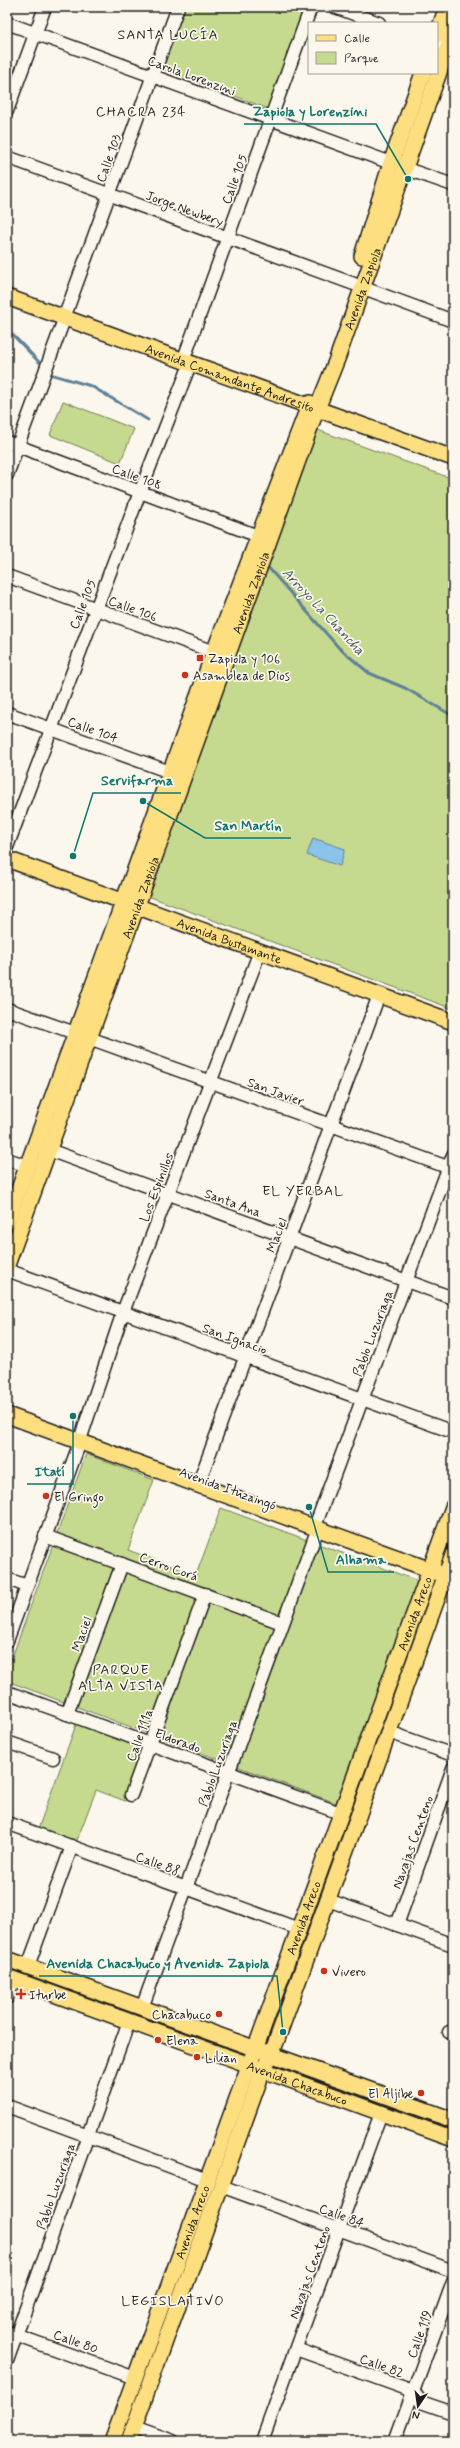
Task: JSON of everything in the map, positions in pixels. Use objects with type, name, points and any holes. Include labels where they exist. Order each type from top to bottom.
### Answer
[{"type":"main road","points":[[438,32],[447,7]]},
{"type":"main road","name":"Avenida Zapiola","points":[[438,67],[453,33]]},
{"type":"main road","name":"Avenida Zapiola","points":[[7,1222],[27,1166],[82,1036],[259,546],[358,286],[398,165],[423,74]]},
{"type":"main road","name":"Avenida Zapiola","points":[[398,165],[435,74]]},
{"type":"main road","name":"Avenida Comandante Andresito","points":[[7,296],[63,321],[453,466]]},
{"type":"main road","name":"Avenida Comandante Andresito","points":[[7,306],[63,321]]},
{"type":"main road","name":"Avenida Comandante Andresito","points":[[311,412],[453,458]]},
{"type":"main road","name":"Avenida Zapiola","points":[[130,904],[170,772],[220,654]]},
{"type":"main road","name":"Avenida Bustamante","points":[[7,859],[453,1022]]},
{"type":"main road","name":"Avenida Zapiola","points":[[7,1265],[49,1150],[82,1036]]},
{"type":"main road","name":"Avenida Ituzaingó","points":[[7,1406],[81,1438]]},
{"type":"main road","name":"Avenida Ituzaingó","points":[[7,1415],[81,1438],[450,1576]]},
{"type":"main road","name":"Avenida Areco","points":[[131,2434],[221,2186],[256,2067],[256,2047],[453,1507]]},
{"type":"main road","name":"Avenida Areco","points":[[112,2441],[207,2180],[256,2067],[272,2054],[389,1732],[450,1576],[453,1554]]},
{"type":"main road","name":"Avenida Chacabuco","points":[[7,1959],[142,2008],[256,2047],[453,2120]]},
{"type":"main road","name":"Avenida Chacabuco","points":[[10,1978],[453,2139]]},
{"type":"street","points":[[7,111],[45,7]]},
{"type":"street","name":"Calle 103","points":[[7,475],[12,444],[63,321],[178,7]]},
{"type":"street","name":"Calle 105","points":[[7,847],[140,492],[185,366],[228,238],[311,7]]},
{"type":"street","points":[[335,7],[376,22]]},
{"type":"street","name":"Carola Lorenzini","points":[[7,23],[453,185]]},
{"type":"street","name":"Jorge Newbery","points":[[7,157],[453,321]]},
{"type":"street","name":"Calle 108","points":[[12,444],[140,492],[259,546]]},
{"type":"street","name":"Calle 106","points":[[7,576],[220,654]]},
{"type":"street","name":"Calle 104","points":[[7,713],[170,772]]},
{"type":"street","name":"Los Espinillos","points":[[7,1641],[81,1438],[123,1312],[260,951]]},
{"type":"street","name":"Maciel","points":[[199,1481],[244,1356],[333,1126],[379,995]]},
{"type":"street","name":"San Javier","points":[[7,1009],[451,1168]]},
{"type":"street","name":"Santa Ana","points":[[49,1150],[453,1298]]},
{"type":"street","name":"Pablo Luzuriaga","points":[[142,2008],[282,1623],[361,1399],[451,1168],[453,1155]]},
{"type":"street","points":[[7,1159],[27,1166]]},
{"type":"street","name":"San Ignacio","points":[[7,1270],[453,1432]]},
{"type":"street","name":"Cerro Corá","points":[[45,1536],[282,1623]]},
{"type":"street","name":"Maciel","points":[[67,1714],[122,1564]]},
{"type":"street","points":[[7,1579],[27,1586]]},
{"type":"street","name":"Calle 111a","points":[[131,1795],[205,1594]]},
{"type":"street","name":"Eldorado","points":[[7,1692],[340,1814]]},
{"type":"street","points":[[389,1732],[453,1755]]},
{"type":"street","points":[[7,1742],[53,1758]]},
{"type":"street","name":"Navajas Centeno","points":[[397,1924],[453,1768]]},
{"type":"street","name":"Calle 88","points":[[7,1823],[299,1929]]},
{"type":"street","points":[[28,1966],[72,1846]]},
{"type":"street","points":[[328,1900],[453,1945]]},
{"type":"street","points":[[7,1998],[10,1978]]},
{"type":"street","name":"Pablo Luzuriaga","points":[[7,2360],[12,2333],[88,2136],[129,2021]]},
{"type":"street","points":[[7,2106],[207,2180]]},
{"type":"street","name":"Navajas Centeno","points":[[262,2441],[381,2112]]},
{"type":"street","name":"Calle 84","points":[[221,2186],[453,2271]]},
{"type":"street","name":"Calle 119","points":[[395,2441],[453,2282]]},
{"type":"street","name":"Calle 80","points":[[12,2333],[135,2378]]},
{"type":"street","name":"Calle 82","points":[[296,2348],[413,2391],[421,2402],[453,2413]]},
{"type":"street","points":[[131,2434],[173,2441]]},
{"type":"green space","points":[[183,7],[308,7],[269,109],[160,68]]},
{"type":"green space","points":[[63,401],[134,429],[120,463],[50,435]]},
{"type":"green space","points":[[315,429],[453,479],[453,1009],[148,896]]},
{"type":"green space","points":[[86,1454],[154,1480],[128,1550],[196,1575],[221,1508],[418,1581],[336,1803],[7,1681],[7,1671]]},
{"type":"green space","points":[[77,1722],[145,1747],[125,1801],[96,1790],[76,1843],[38,1829]]},
{"type":"green space","points":[[285,2063],[453,2124],[453,2132],[283,2070]]},
{"type":"water","points":[[313,838],[345,849],[340,866],[307,855]]},
{"type":"waterway","name":"Arroyo La Chancha","points":[[7,329],[39,362]]},
{"type":"waterway","name":"Arroyo La Chancha","points":[[50,374],[91,386],[148,420]]},
{"type":"waterway","name":"Arroyo La Chancha","points":[[266,565],[339,648],[369,673],[405,688],[453,716]]},
{"type":"place","name":"Zapiola y Lorenzini","points":[[408,179]]},
{"type":"place","name":"Zapiola y 106","points":[[200,658]]},
{"type":"place","name":"Asamblea de Dios","points":[[185,675]]},
{"type":"place","name":"San Martín","points":[[143,801]]},
{"type":"place","name":"Servifarma","points":[[73,856]]},
{"type":"place","name":"Itatí","points":[[73,1416]]},
{"type":"place","name":"El Gringo","points":[[46,1496]]},
{"type":"place","name":"Alhama","points":[[309,1507]]},
{"type":"place","name":"Vivero","points":[[324,1971]]},
{"type":"place","name":"Iturbe","points":[[21,1994]]},
{"type":"place","name":"Chacabuco","points":[[219,2014]]},
{"type":"place","name":"Avenida Chacabuco y Avenida Zapiola","points":[[283,2032]]},
{"type":"place","name":"Elena","points":[[158,2040]]},
{"type":"place","name":"Lilian","points":[[197,2057]]},
{"type":"place","name":"El Aljibe","points":[[421,2093]]},
{"type":"district","name":"SANTA LUCÍA","points":[[168,34]]},
{"type":"district","name":"CHACRA 234","points":[[141,111]]},
{"type":"district","name":"EL YERBAL","points":[[303,1190]]},
{"type":"district","name":"PARQUE ALTA VISTA","points":[[121,1678]]},
{"type":"district","name":"LEGISLATIVO","points":[[173,2300]]}]
